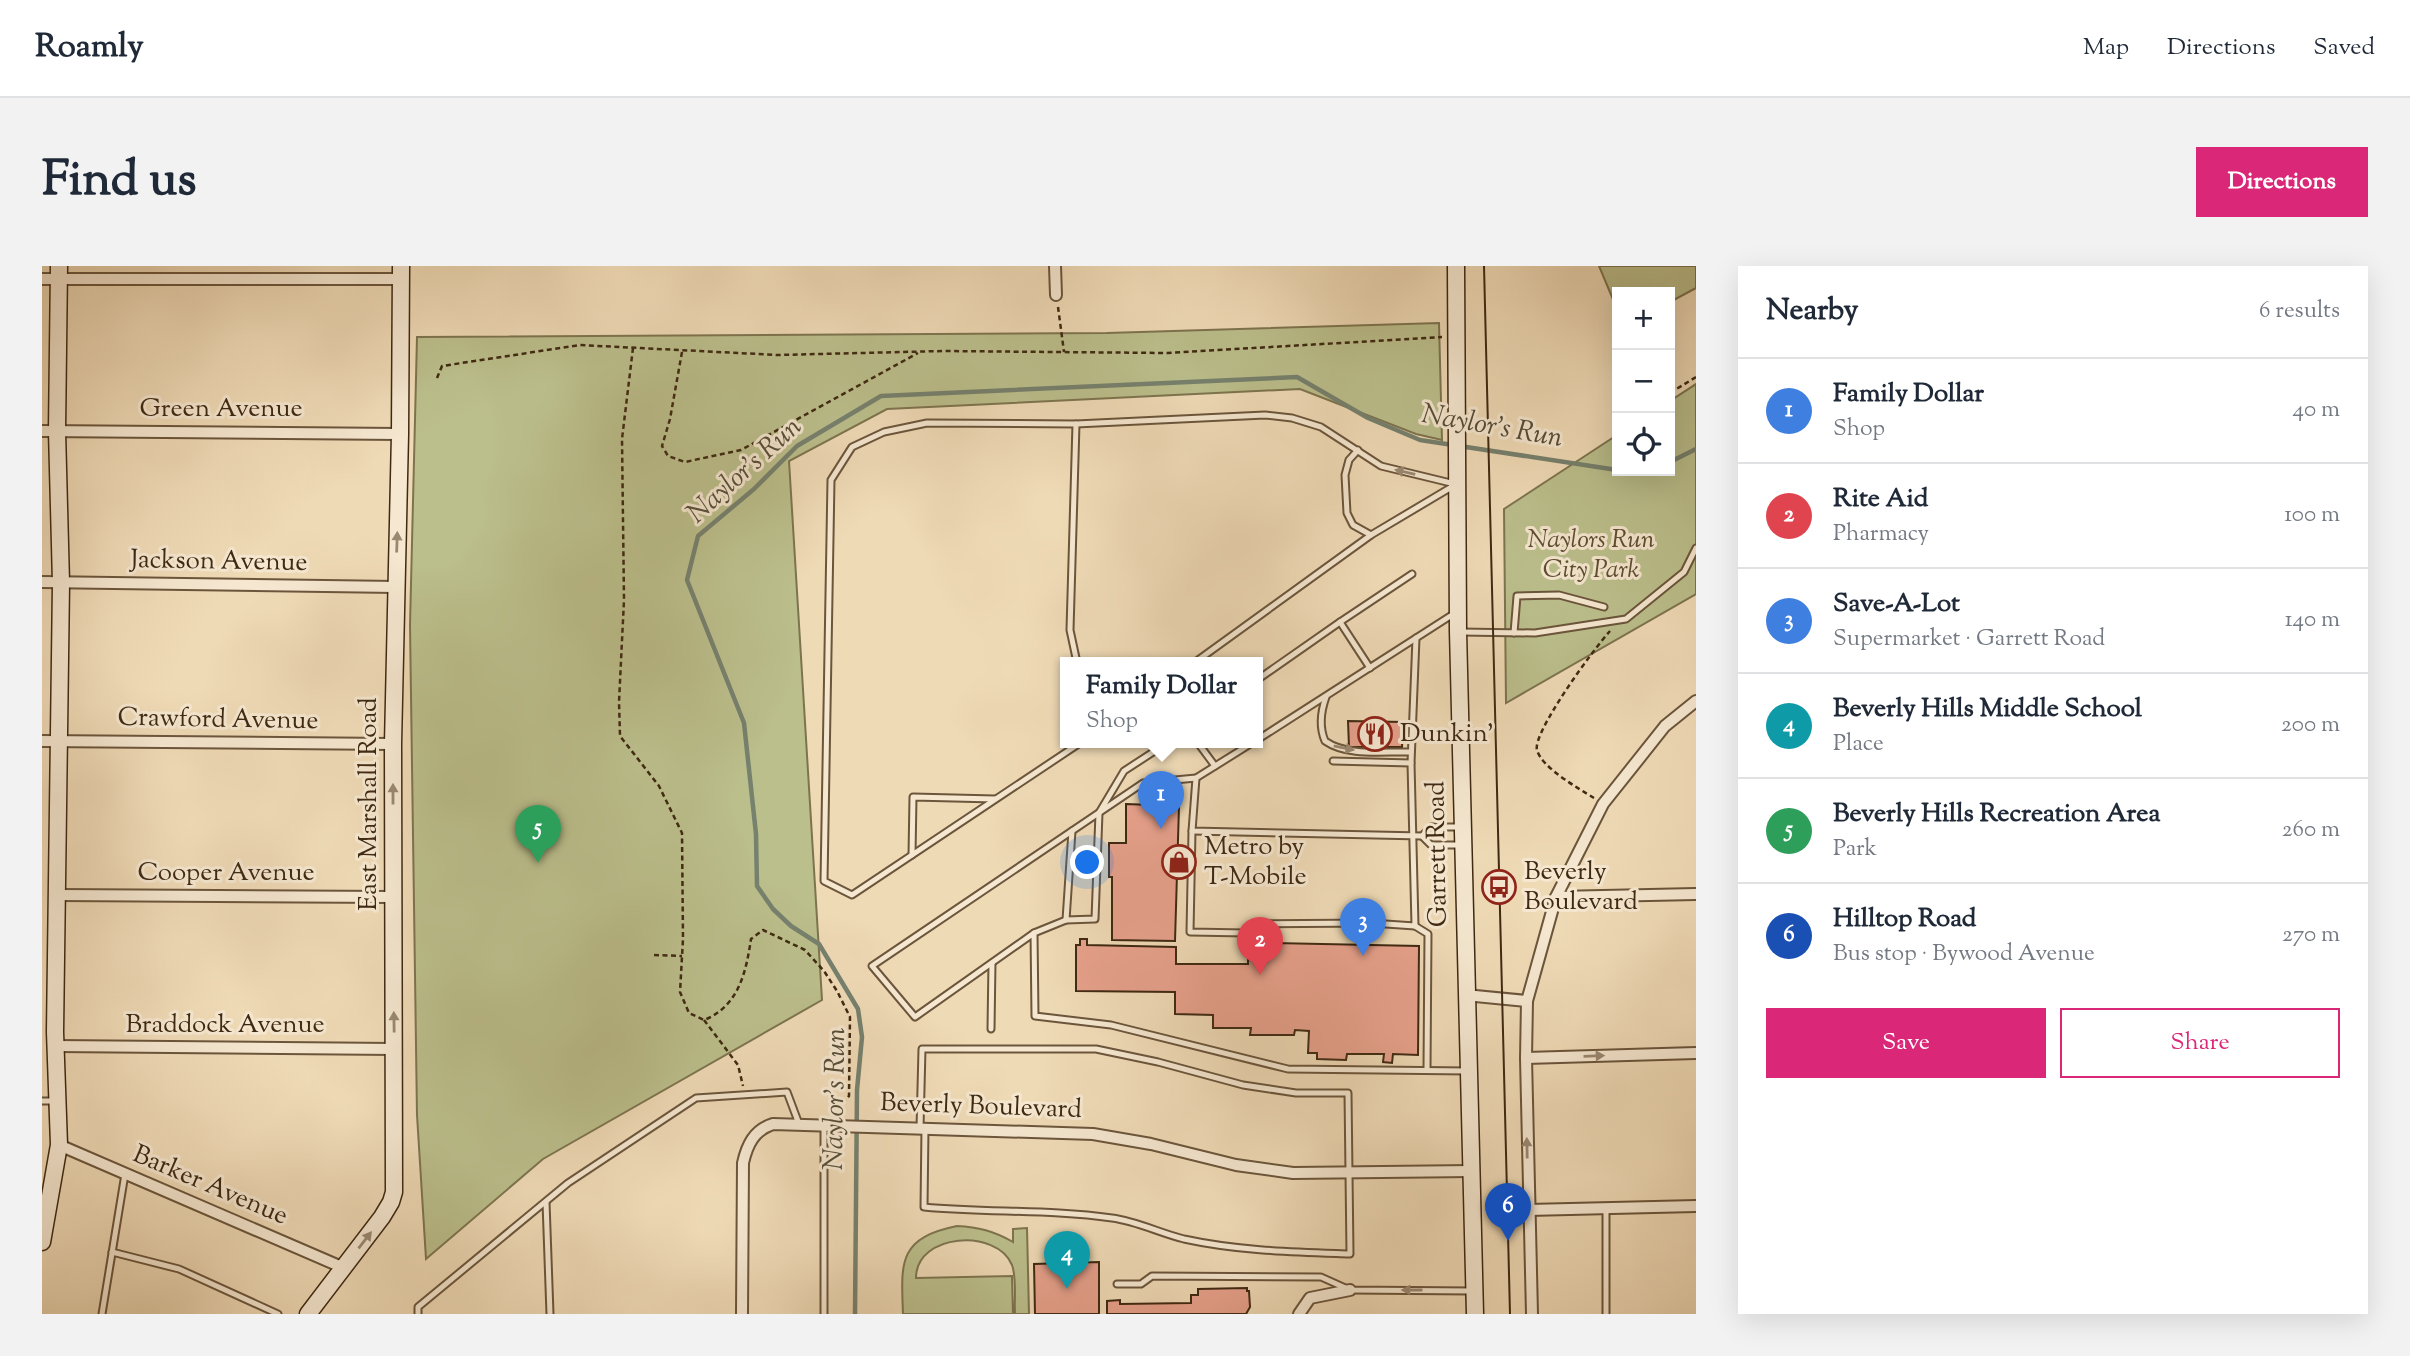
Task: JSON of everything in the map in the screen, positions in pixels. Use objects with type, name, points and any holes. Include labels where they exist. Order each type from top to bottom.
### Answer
[{"type":"main road","name":"Garrett Road","points":[[1455,266],[1462,845],[1475,1314]]},
{"type":"main road","name":"East Marshall Road","points":[[308,1314],[382,1217],[393,1196],[393,744],[401,272]]},
{"type":"main road","points":[[42,1242],[59,1145],[50,1101],[53,965],[58,894],[50,741],[61,583],[49,431],[59,273]]},
{"type":"street","points":[[1055,266],[1056,295]]},
{"type":"street","points":[[42,279],[59,273],[401,272]]},
{"type":"street","name":"Green Avenue","points":[[49,431],[400,434]]},
{"type":"street","name":"Jackson Avenue","points":[[42,582],[396,587]]},
{"type":"street","points":[[1532,1314],[1525,1058],[1527,1000],[1556,897],[1603,804],[1665,726],[1696,701]]},
{"type":"street","name":"Crawford Avenue","points":[[50,741],[393,744]]},
{"type":"street","name":"Cooper Avenue","points":[[58,894],[392,897]]},
{"type":"street","points":[[1556,897],[1696,894]]},
{"type":"street","points":[[1465,995],[1527,1000]]},
{"type":"street","name":"Braddock Avenue","points":[[51,1035],[394,1049]]},
{"type":"street","points":[[1525,1058],[1696,1053]]},
{"type":"street","name":"Beverly Boulevard","points":[[742,1314],[743,1163],[746,1149],[762,1127],[772,1124],[1093,1134],[1151,1144],[1236,1165],[1293,1173],[1472,1171]]},
{"type":"street","name":"Barker Avenue","points":[[59,1145],[344,1268]]},
{"type":"street","points":[[1528,1210],[1696,1206]]},
{"type":"street","points":[[1299,1314],[1310,1298],[1350,1290]]},
{"type":"lane","points":[[1073,748],[852,895],[824,881],[831,480],[852,447],[884,432],[927,423],[1076,424],[1265,415],[1292,418],[1321,427],[1381,466],[1456,484]]},
{"type":"lane","points":[[1076,424],[1070,630],[1076,657]]},
{"type":"lane","points":[[1357,450],[1349,460],[1345,475],[1348,513],[1353,525],[1371,535]]},
{"type":"lane","points":[[1202,657],[1371,535],[1456,484]]},
{"type":"lane","points":[[1458,632],[1535,633],[1626,620],[1684,572],[1696,548]]},
{"type":"lane","points":[[1263,676],[1412,574]]},
{"type":"lane","points":[[1514,633],[1517,596],[1559,595],[1604,607]]},
{"type":"lane","points":[[1263,736],[1458,611]]},
{"type":"lane","points":[[1340,622],[1370,667]]},
{"type":"lane","points":[[1415,926],[1411,752],[1416,638]]},
{"type":"lane","points":[[1326,696],[1321,726],[1325,741],[1332,746],[1349,751],[1411,752]]},
{"type":"lane","points":[[1159,748],[1124,771],[1100,813],[1095,919],[1066,920],[1034,933],[915,1017],[872,965],[1100,813],[1143,783],[1196,778],[1244,748]]},
{"type":"lane","points":[[1202,748],[1216,766]]},
{"type":"lane","points":[[1333,761],[1411,763]]},
{"type":"lane","points":[[1196,778],[1190,932],[1246,933],[1255,924],[1371,923],[1415,926],[1428,934],[1427,1070]]},
{"type":"lane","points":[[912,855],[913,797],[997,799]]},
{"type":"lane","points":[[1422,836],[1431,827],[1462,827]]},
{"type":"lane","points":[[1066,920],[1072,831]]},
{"type":"lane","points":[[1192,831],[1412,835],[1422,836],[1431,845],[1462,845]]},
{"type":"lane","points":[[1034,933],[1035,1016],[1111,1025],[1287,1069],[1468,1071]]},
{"type":"lane","points":[[991,1030],[992,963]]},
{"type":"lane","points":[[922,1049],[1096,1049],[1158,1062],[1243,1085],[1296,1093],[1348,1093],[1349,1173],[1350,1254],[1250,1250],[1183,1238],[1115,1218],[1064,1212],[964,1210],[924,1206],[922,1049]]},
{"type":"lane","points":[[418,1314],[418,1307],[568,1183],[696,1098],[787,1092],[799,1124]]},
{"type":"lane","points":[[824,1124],[824,1314]]},
{"type":"lane","points":[[102,1314],[125,1174]]},
{"type":"lane","points":[[546,1201],[550,1314]]},
{"type":"lane","points":[[1606,1208],[1606,1314]]},
{"type":"lane","points":[[112,1252],[179,1269],[278,1314]]},
{"type":"lane","points":[[1117,1284],[1141,1284],[1152,1276],[1321,1277],[1350,1290],[1474,1291]]},
{"type":"path","points":[[1056,295],[1064,352]]},
{"type":"path","points":[[437,377],[442,366],[580,345],[778,355],[920,352],[1168,353],[1456,337]]},
{"type":"path","points":[[634,348],[622,439],[624,600],[620,736],[659,786],[682,833],[680,992],[689,1013],[704,1020],[737,1065],[745,1095]]},
{"type":"path","points":[[682,350],[670,419],[662,446],[668,456],[685,462],[741,450],[920,352]]},
{"type":"path","points":[[1675,390],[1696,377]]},
{"type":"path","points":[[1603,804],[1550,767],[1535,747],[1539,732],[1583,666],[1618,622]]},
{"type":"path","points":[[704,1020],[715,1016],[742,985],[751,939],[763,930],[805,950],[824,971],[850,1017],[849,1096],[843,1102]]},
{"type":"path","points":[[654,955],[682,956]]},
{"type":"green space","points":[[1599,266],[1696,266],[1696,288],[1675,299],[1675,287],[1612,287],[1612,297]]},
{"type":"green space","points":[[1439,323],[1442,440],[1416,434],[1300,389],[887,409],[789,461],[822,1000],[543,1159],[426,1259],[417,1115],[410,625],[417,337],[1107,333]]},
{"type":"green space","name":"Naylors Run City Park","points":[[1696,384],[1696,594],[1506,703],[1504,509],[1612,438],[1612,476],[1675,476],[1675,398]]},
{"type":"green space","points":[[957,1226],[986,1230],[1013,1242],[1013,1229],[1027,1228],[1029,1314],[1015,1314],[1014,1271],[1004,1253],[991,1245],[958,1241],[942,1244],[929,1252],[920,1263],[916,1278],[1012,1276],[1013,1314],[903,1314],[904,1266],[913,1245],[938,1231]]},
{"type":"building","name":"Dunkin'","points":[[1348,721],[1403,722],[1402,747],[1349,747]]},
{"type":"building","points":[[1126,804],[1179,806],[1175,941],[1112,940],[1109,843],[1126,843]]},
{"type":"building","points":[[1080,939],[1087,939],[1087,945],[1176,947],[1176,964],[1248,964],[1248,950],[1274,951],[1274,943],[1419,946],[1418,1055],[1393,1054],[1392,1063],[1383,1062],[1384,1054],[1347,1054],[1346,1060],[1317,1059],[1317,1053],[1308,1053],[1309,1031],[1295,1030],[1294,1035],[1250,1035],[1251,1028],[1213,1028],[1213,1015],[1175,1014],[1175,992],[1076,991],[1076,945],[1080,945]]},
{"type":"building","points":[[1099,1262],[1099,1314],[1035,1314],[1034,1264]]},
{"type":"building","points":[[1247,1288],[1250,1307],[1246,1314],[1107,1314],[1107,1301],[1120,1300],[1120,1304],[1191,1303],[1191,1295],[1198,1295],[1198,1289]]},
{"type":"waterway","name":"Naylor's Run","points":[[855,1314],[857,1090],[862,1037],[858,1009],[819,944],[791,926],[773,909],[757,886],[756,834],[744,723],[687,580],[698,536],[754,489],[797,446],[881,396],[1297,377],[1368,418],[1420,440],[1612,469]]},
{"type":"waterway","name":"Naylor's Run","points":[[1675,460],[1696,449]]},
{"type":"tram line","points":[[1484,266],[1510,1314]]},
{"type":"place","name":"Dunkin'","points":[[1375,734]]},
{"type":"place","name":"Family Dollar","points":[[1161,829]]},
{"type":"place","name":"Metro by T-Mobile","points":[[1179,862]]},
{"type":"place","name":"Beverly Hills Recreation Area","points":[[538,863]]},
{"type":"place","name":"Beverly Boulevard","points":[[1499,887]]},
{"type":"place","name":"Save-A-Lot","points":[[1363,956]]},
{"type":"place","name":"Rite Aid","points":[[1260,975]]},
{"type":"place","name":"Hilltop Road","points":[[1508,1241]]},
{"type":"place","name":"Beverly Hills Middle School","points":[[1067,1289]]}]
